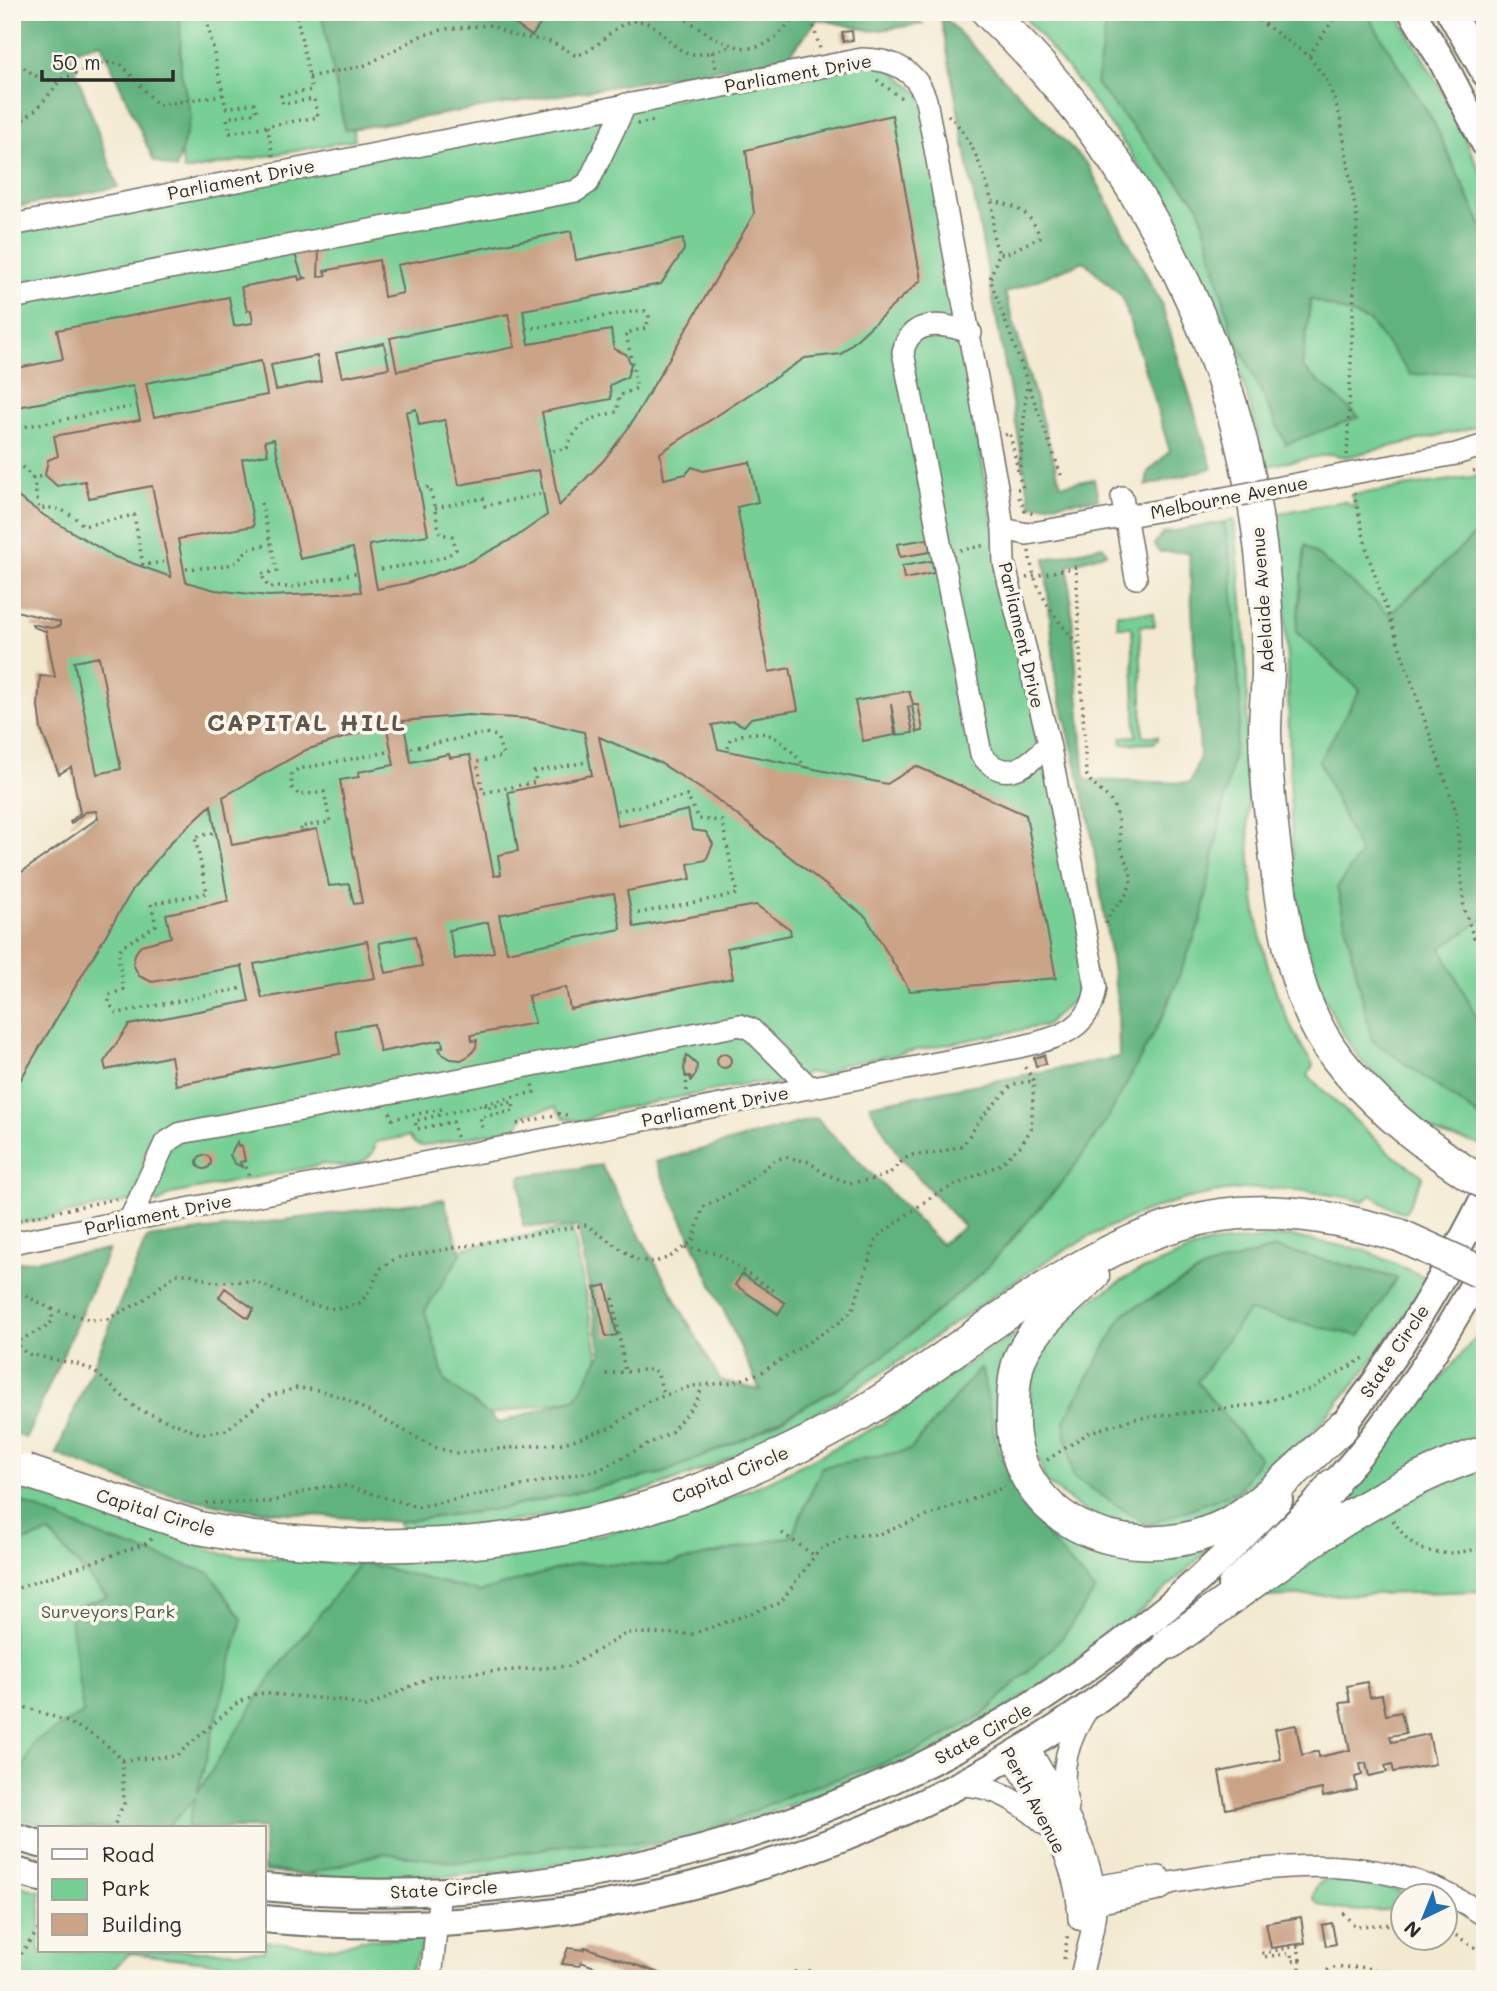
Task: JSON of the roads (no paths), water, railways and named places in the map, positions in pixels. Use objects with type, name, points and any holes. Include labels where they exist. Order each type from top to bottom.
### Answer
[{"type":"highway","name":"Adelaide Avenue","points":[[988,12],[1016,38],[1090,125],[1139,198],[1191,296],[1212,348],[1244,454],[1255,508],[1267,619],[1267,789],[1290,955],[1308,1007],[1335,1055],[1371,1097],[1412,1134],[1451,1163],[1485,1183]]},
{"type":"highway","points":[[1007,12],[1066,82],[1090,125]]},
{"type":"highway","name":"Capital Circle","points":[[19,1468],[199,1528],[253,1538],[363,1546],[472,1542],[531,1535],[638,1511],[739,1474],[847,1421],[992,1323],[1125,1245],[1177,1224],[1238,1213],[1295,1213],[1343,1220],[1399,1236],[1485,1274]]},
{"type":"highway","points":[[1125,1245],[1032,1334],[1019,1362],[1013,1390],[1013,1442],[1025,1474],[1047,1502],[1065,1519],[1088,1533],[1111,1539],[1139,1541],[1191,1538],[1216,1530],[1248,1509],[1342,1427]]},
{"type":"highway","points":[[1168,1643],[1335,1526],[1403,1485],[1485,1452]]},
{"type":"highway","points":[[1287,1559],[1306,1521],[1333,1485]]},
{"type":"main road","points":[[1412,12],[1441,59],[1485,144]]},
{"type":"main road","points":[[1450,12],[1485,73]]},
{"type":"main road","name":"State Circle","points":[[266,1887],[362,1892],[440,1891],[541,1882],[619,1869],[707,1848],[829,1808],[912,1771],[1004,1722],[1114,1649],[1186,1591],[1282,1497],[1342,1427],[1422,1312],[1485,1196]]},
{"type":"main road","name":"State Circle","points":[[266,1919],[347,1924],[436,1923],[584,1908],[726,1876],[808,1849],[888,1817],[956,1785],[1019,1750],[1094,1699],[1168,1643],[1333,1485],[1401,1400],[1485,1264]]},
{"type":"main road","name":"Perth Avenue","points":[[1004,1722],[1019,1750]]},
{"type":"main road","points":[[12,1836],[38,1843]]},
{"type":"main road","points":[[12,1870],[38,1877]]},
{"type":"street","name":"Parliament Drive","points":[[12,225],[862,59],[890,62],[914,78],[917,103],[971,334],[996,537],[1049,743],[1096,987],[1093,1002],[1082,1022],[1060,1037],[12,1243]]},
{"type":"street","points":[[12,298],[576,191],[587,183],[626,104]]},
{"type":"street","points":[[971,334],[952,325],[928,325],[912,335],[903,352],[941,554],[981,754],[991,764],[1013,770],[1028,764],[1049,743]]},
{"type":"street","name":"Melbourne Avenue","points":[[996,537],[1027,534],[1125,506],[1162,510],[1349,479],[1485,445]]},
{"type":"street","name":"Melbourne Avenue","points":[[1456,454],[1485,454]]},
{"type":"street","points":[[1125,506],[1136,578]]},
{"type":"street","points":[[131,1219],[165,1143],[181,1133],[740,1025],[751,1030],[810,1088]]},
{"type":"street","points":[[1065,1832],[1064,1764],[1072,1735],[1094,1699]]},
{"type":"street","name":"Perth Avenue","points":[[1019,1750],[1065,1832],[1086,1897],[1092,1943],[1085,1954],[1081,1979]]},
{"type":"street","points":[[956,1785],[978,1784],[994,1789],[1065,1832]]},
{"type":"street","points":[[1086,1897],[1160,1877],[1170,1883],[1256,1867],[1337,1865],[1373,1869],[1415,1881],[1468,1904],[1485,1916]]},
{"type":"street","points":[[431,1979],[440,1891]]},
{"type":"district","name":"CAPITAL HILL","points":[[307,721]]},
{"type":"park label","name":"Surveyors Park","points":[[108,1611]]}]
